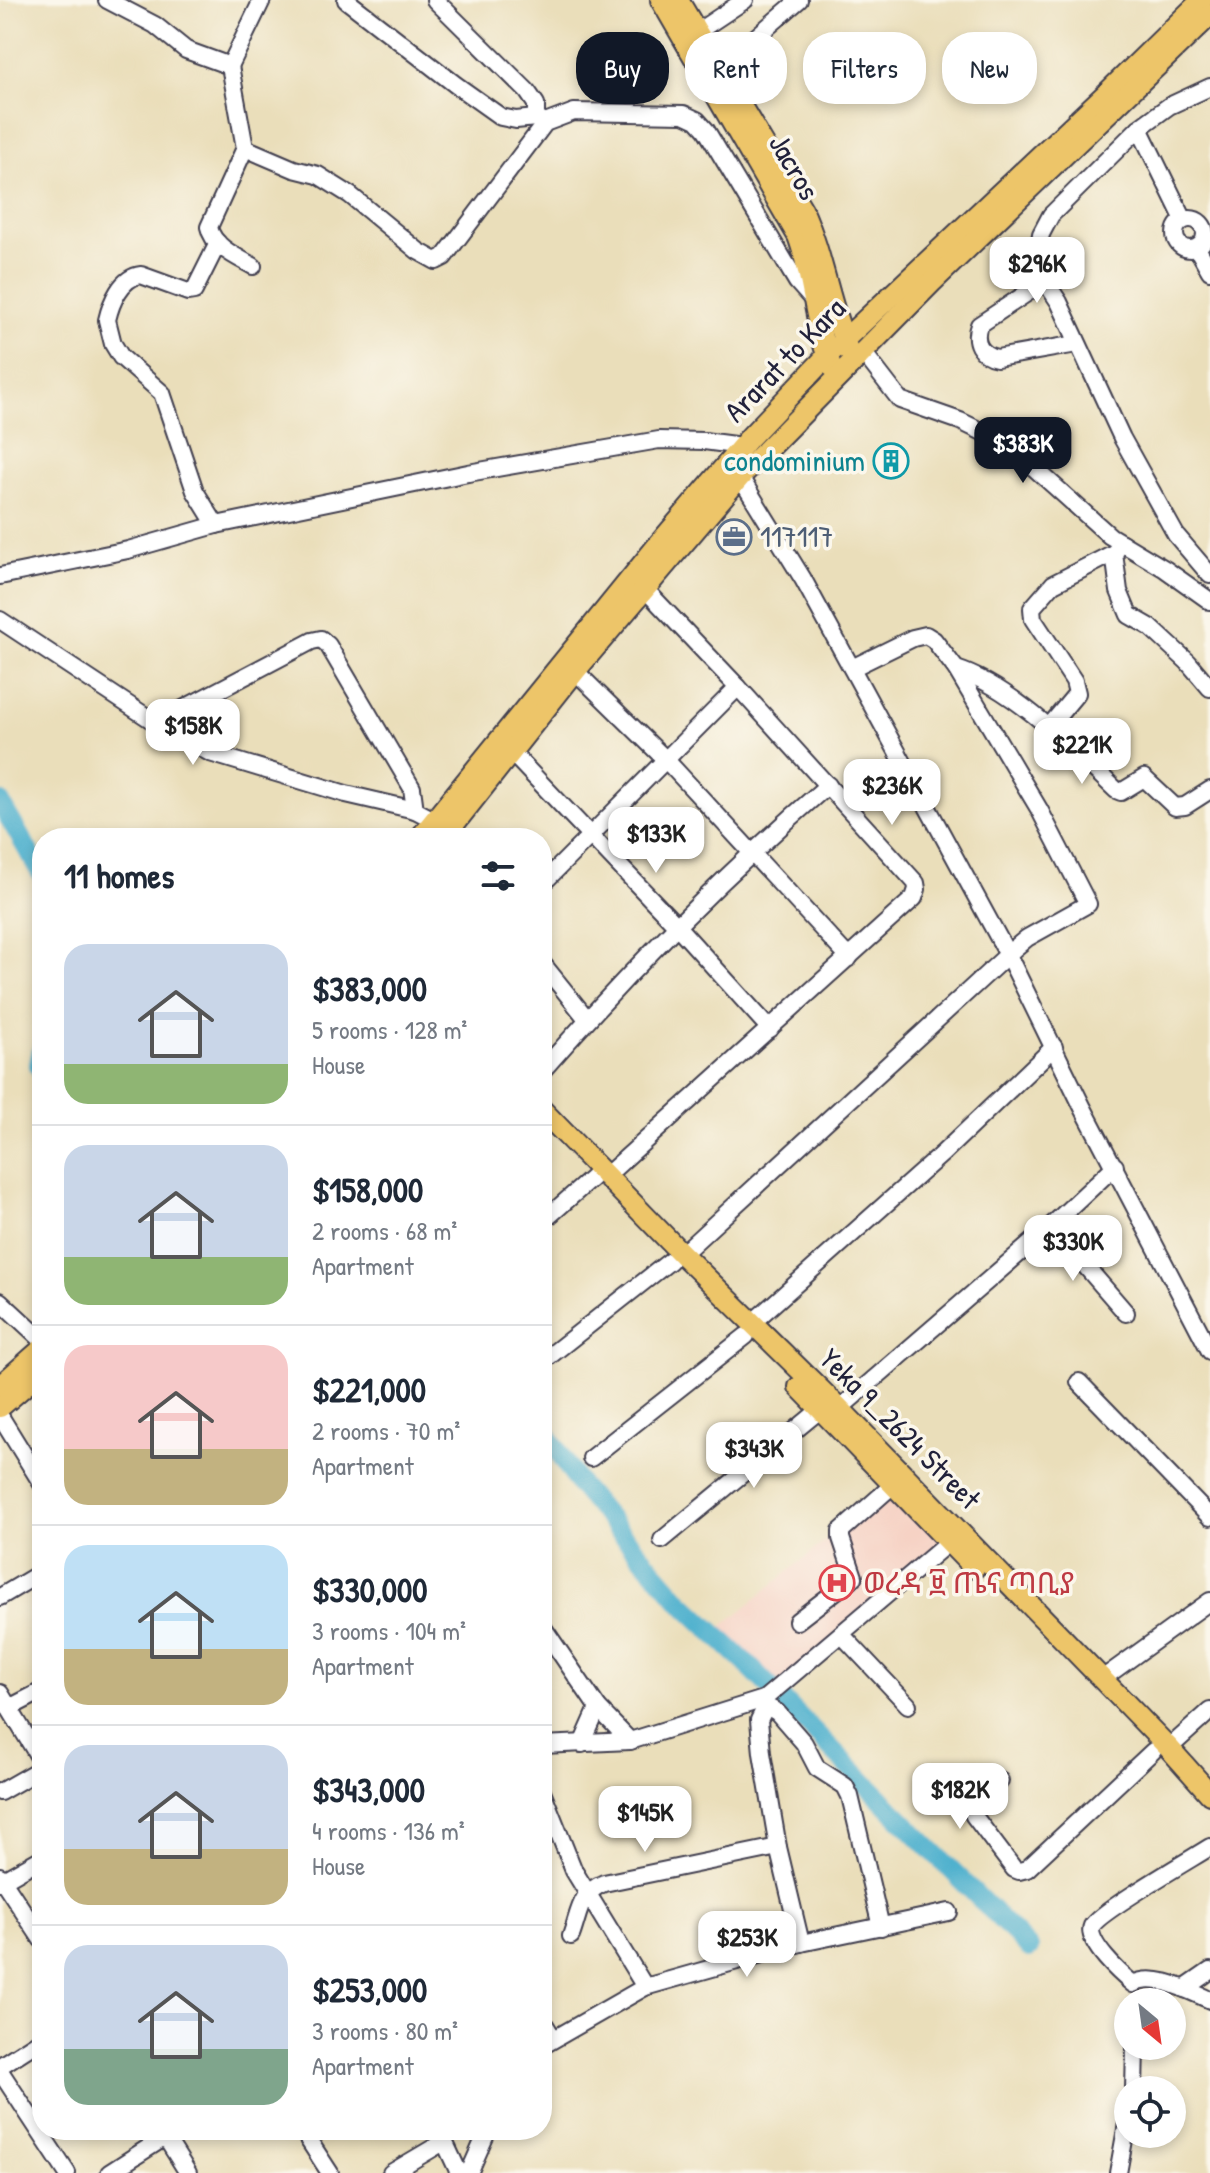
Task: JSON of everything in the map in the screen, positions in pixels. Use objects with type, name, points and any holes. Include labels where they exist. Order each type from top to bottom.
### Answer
[{"type":"main road","name":"Jacros","points":[[661,0],[791,221],[805,256],[819,334],[836,379]]},
{"type":"main road","name":"Jacros","points":[[678,0],[697,32]]},
{"type":"main road","name":"Ararat to Kara","points":[[431,823],[511,752],[570,665],[742,446],[827,356],[1202,0]]},
{"type":"main road","name":"Ararat to Kara","points":[[431,823],[740,477],[998,218],[1210,15]]},
{"type":"main road","name":"Jacros","points":[[741,104],[802,209],[813,233],[844,342],[858,357]]},
{"type":"main road","name":"Yeka 9_2624 Street","points":[[552,1122],[676,1258],[1102,1679],[1210,1810]]},
{"type":"main road","name":"Yeka 9_2624 Street","points":[[552,1137],[599,1176]]},
{"type":"main road","points":[[0,1386],[32,1358]]},
{"type":"main road","points":[[0,1407],[32,1380]]},
{"type":"main road","name":"Yeka 9_2624 Street","points":[[830,1409],[949,1542],[1210,1794]]},
{"type":"street","points":[[107,0],[155,25],[186,50],[230,66]]},
{"type":"street","points":[[253,266],[218,243],[209,227],[245,148],[230,66],[262,0]]},
{"type":"street","points":[[346,0],[501,117],[541,120],[574,112],[673,113],[697,120],[756,209],[797,282],[812,299]]},
{"type":"street","points":[[435,0],[527,91],[536,104],[541,120]]},
{"type":"street","points":[[697,32],[745,0]]},
{"type":"street","points":[[762,32],[799,0]]},
{"type":"street","points":[[1210,87],[1169,106],[1139,128],[1051,215],[1041,234],[1038,252],[1045,281],[1059,302],[1122,438],[1176,535],[1210,575]]},
{"type":"street","points":[[245,148],[294,169],[318,175],[350,195],[418,251],[436,261],[444,257],[541,120]]},
{"type":"street","points":[[1139,128],[1184,220]]},
{"type":"street","points":[[1192,219],[1207,226],[1203,243],[1197,248],[1182,247],[1176,240],[1175,233],[1184,220],[1192,219]]},
{"type":"street","points":[[216,525],[195,491],[169,406],[162,393],[121,357],[113,344],[107,320],[125,281],[133,276],[141,275],[184,291],[194,291],[218,243]]},
{"type":"street","points":[[1197,248],[1210,271]]},
{"type":"street","points":[[1045,281],[979,325],[976,334],[979,349],[986,356],[997,358],[1077,344]]},
{"type":"street","points":[[858,357],[900,400],[960,421],[993,437],[1031,465],[1118,548],[1165,569],[1210,601]]},
{"type":"street","points":[[0,576],[128,550],[216,525],[468,473],[659,440],[742,446]]},
{"type":"street","points":[[740,477],[803,579],[1008,955],[1210,1351]]},
{"type":"street","points":[[1118,548],[1119,591],[1129,615],[1150,627],[1188,662],[1210,688]]},
{"type":"street","points":[[1048,728],[1077,693],[1074,681],[1033,619],[1032,608],[1053,584],[1118,548]]},
{"type":"street","points":[[552,1214],[770,1029],[914,898],[917,889],[916,883],[828,785],[644,588]]},
{"type":"street","points":[[0,620],[156,723],[223,759],[346,794],[431,823]]},
{"type":"street","points":[[552,1354],[676,1258],[1027,938],[1085,906],[1088,901],[1039,809],[956,669],[934,640],[926,635],[913,638],[852,668]]},
{"type":"street","points":[[156,723],[321,639],[335,656],[398,761],[431,823]]},
{"type":"street","points":[[570,665],[666,760],[849,958]]},
{"type":"street","points":[[956,669],[974,674],[995,687],[1048,728],[1116,790],[1121,792],[1144,778],[1175,807],[1185,806],[1210,790]]},
{"type":"street","points":[[552,874],[738,687]]},
{"type":"street","points":[[511,752],[770,1029]]},
{"type":"street","points":[[552,1059],[676,925],[752,851],[828,785]]},
{"type":"street","points":[[552,975],[587,1019]]},
{"type":"street","points":[[591,1458],[749,1330],[1054,1047]]},
{"type":"street","points":[[662,1540],[830,1409],[1051,1226],[1115,1166]]},
{"type":"street","points":[[1051,1226],[1126,1313]]},
{"type":"street","points":[[0,1301],[32,1331]]},
{"type":"street","points":[[1079,1382],[1210,1517]]},
{"type":"street","points":[[0,1416],[32,1468]]},
{"type":"street","points":[[797,1621],[854,1577],[841,1531],[894,1484]]},
{"type":"street","points":[[801,1943],[778,1847],[759,1720],[767,1699],[786,1680],[949,1542]]},
{"type":"street","points":[[0,1596],[32,1578]]},
{"type":"street","points":[[1102,1679],[1210,1601]]},
{"type":"street","points":[[841,1634],[908,1705]]},
{"type":"street","points":[[552,1641],[598,1708],[630,1741]]},
{"type":"street","points":[[0,1693],[32,1746]]},
{"type":"street","points":[[9,1708],[32,1696]]},
{"type":"street","points":[[552,1745],[630,1741],[767,1699]]},
{"type":"street","points":[[767,1699],[804,1743],[817,1768],[845,1786],[881,1927]]},
{"type":"street","points":[[582,1744],[598,1708]]},
{"type":"street","points":[[1000,1781],[972,1810],[1014,1869],[1027,1869],[1161,1749],[1210,1711]]},
{"type":"street","points":[[0,1792],[32,1774]]},
{"type":"street","points":[[552,1816],[574,1871],[645,1987]]},
{"type":"street","points":[[571,1936],[586,1893],[604,1883],[778,1847]]},
{"type":"street","points":[[1133,1984],[1118,1973],[1095,1942],[1091,1930],[1093,1924],[1156,1879],[1210,1847]]},
{"type":"street","points":[[32,1863],[1,1880],[32,1925]]},
{"type":"street","points":[[552,2039],[645,1987],[801,1943],[949,1912]]},
{"type":"street","points":[[1185,1988],[1210,1971]]},
{"type":"street","points":[[1133,1984],[1142,1979],[1180,1988]]},
{"type":"street","points":[[1133,1984],[1133,1988]]},
{"type":"street","points":[[1186,1990],[1210,2000]]},
{"type":"street","points":[[32,2046],[0,2068],[32,2118]]},
{"type":"street","points":[[46,2140],[67,2173]]},
{"type":"street","points":[[109,2173],[156,2140]]},
{"type":"street","points":[[171,2140],[188,2173]]},
{"type":"street","points":[[309,2140],[330,2173]]},
{"type":"street","points":[[391,2173],[438,2140]]},
{"type":"street","points":[[447,2140],[459,2173]]},
{"type":"street","points":[[469,2173],[484,2140]]},
{"type":"street","points":[[1118,2173],[1123,2148]]},
{"type":"shaded area","name":"ወረዳ ፱ ጤና ጣቢያ","points":[[894,1484],[949,1542],[772,1693],[713,1634]]},
{"type":"waterway","points":[[0,802],[32,858]]},
{"type":"waterway","points":[[552,1442],[581,1487],[681,1602],[752,1669],[1029,1948]]},
{"type":"place","name":"condominium","points":[[891,461]]},
{"type":"place","name":"117117","points":[[734,537]]},
{"type":"place","name":"ወረዳ ፱ ጤና ጣቢያ","points":[[837,1583]]}]
